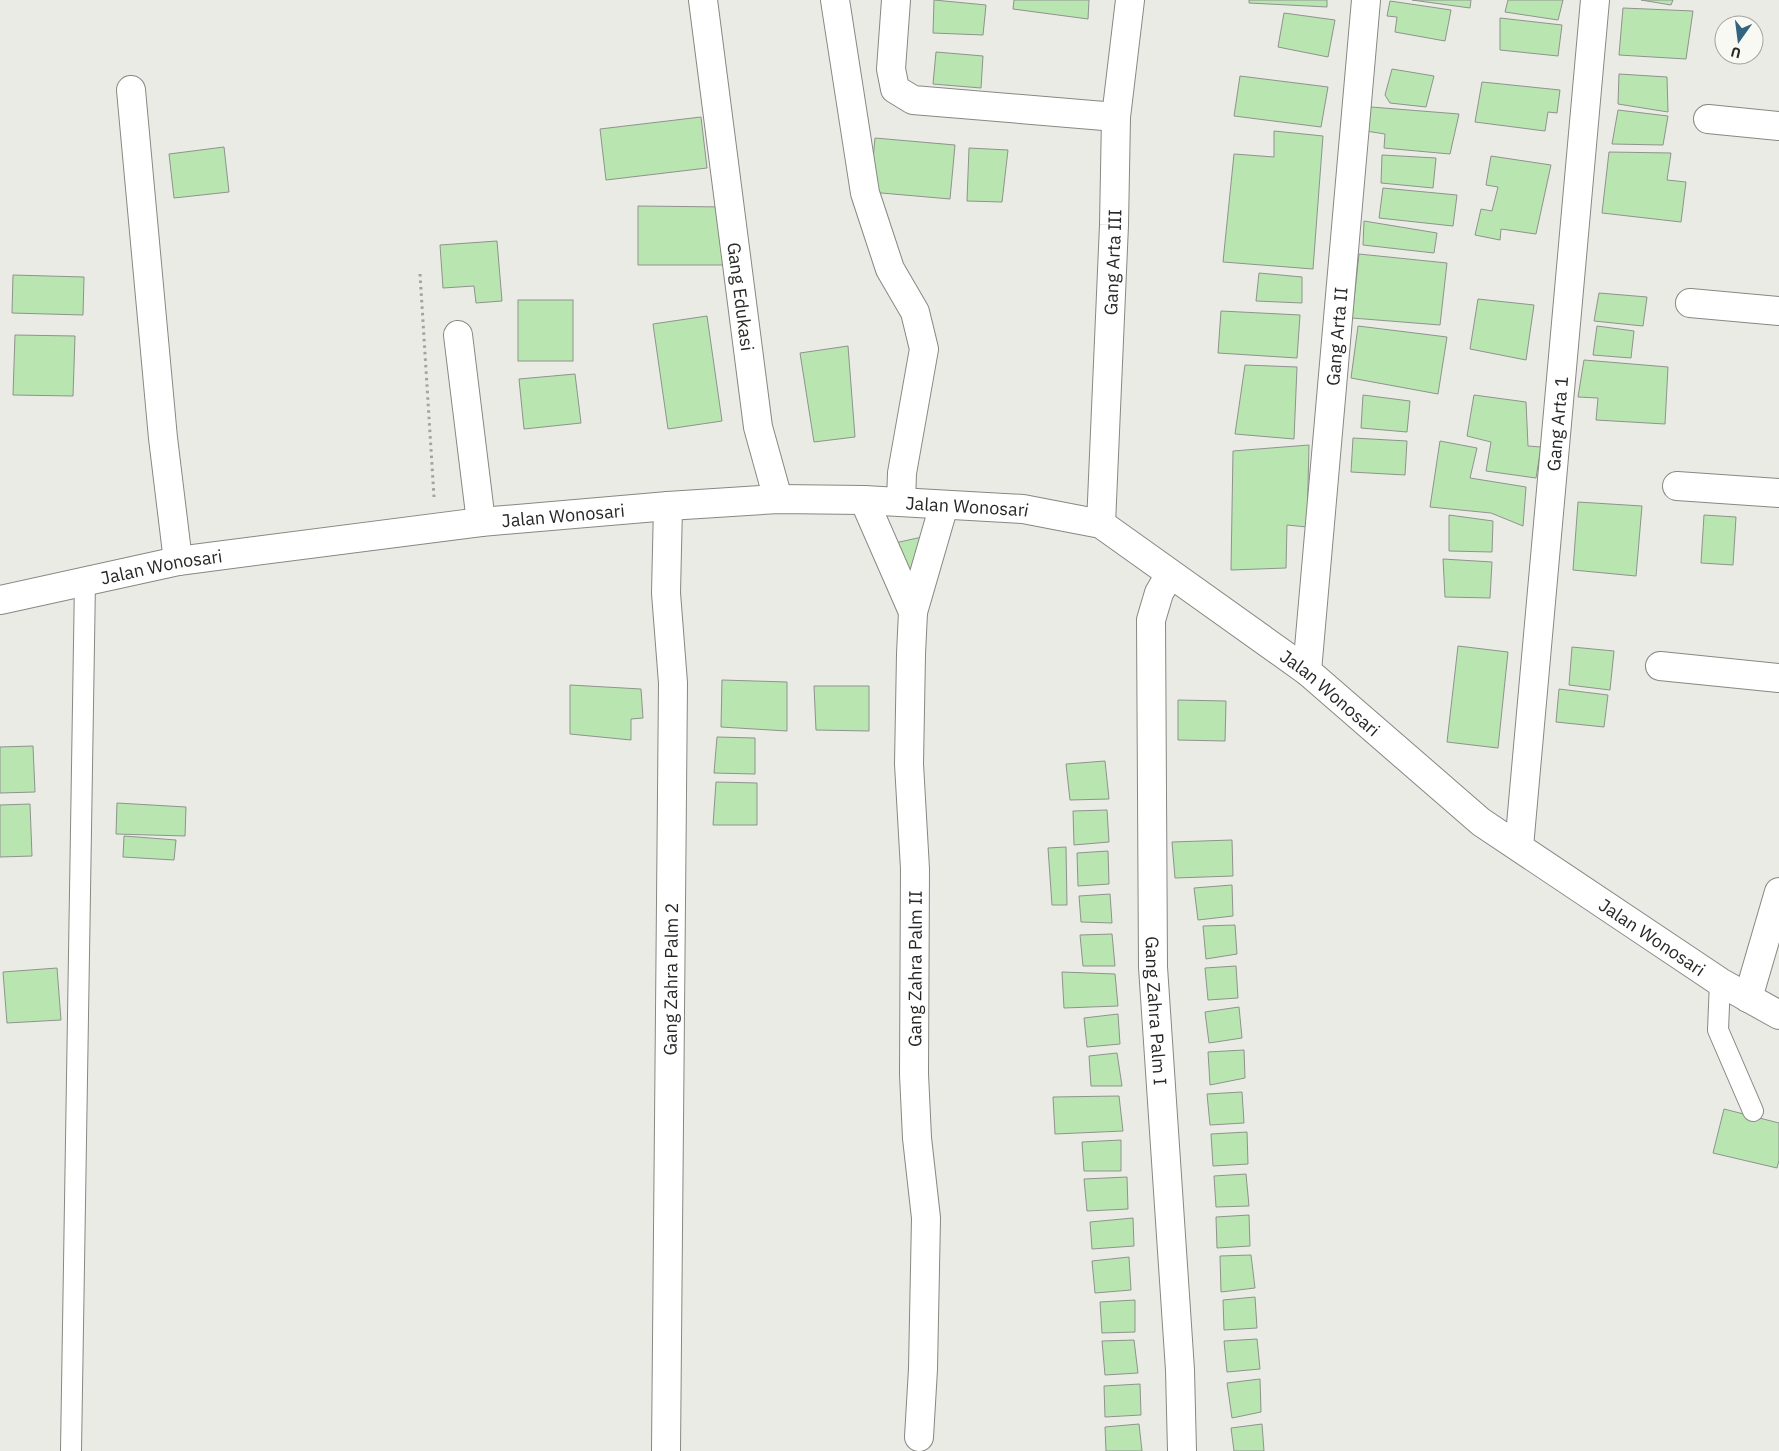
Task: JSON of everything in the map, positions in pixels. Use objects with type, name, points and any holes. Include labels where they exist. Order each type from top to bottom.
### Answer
[{"type":"street","name":"Gang Edukasi","points":[[703,0],[758,427],[778,499]]},
{"type":"street","points":[[835,0],[865,193],[890,269],[915,312],[924,349],[902,473],[901,502]]},
{"type":"street","points":[[896,0],[891,69],[895,89],[913,100],[1116,117]]},
{"type":"street","name":"Gang Arta III","points":[[1101,524],[1114,236],[1116,117],[1130,0]]},
{"type":"street","name":"Gang Arta II","points":[[1307,671],[1366,0]]},
{"type":"street","name":"Gang Arta 1","points":[[1519,847],[1595,0]]},
{"type":"street","points":[[131,90],[163,438],[178,561]]},
{"type":"street","points":[[1708,119],[1779,126]]},
{"type":"street","points":[[1690,303],[1779,311]]},
{"type":"street","points":[[458,335],[481,522]]},
{"type":"street","points":[[1677,486],[1779,492]]},
{"type":"street","name":"Jalan Wonosari","points":[[0,600],[178,561],[481,522],[668,506],[778,499],[864,500],[1023,509],[1101,524],[1237,619],[1307,671],[1481,822],[1720,982],[1779,1015]]},
{"type":"street","points":[[864,500],[913,612]]},
{"type":"street","name":"Gang Zahra Palm II","points":[[919,1437],[923,1369],[926,1218],[914,1074],[915,869],[909,764],[913,612],[944,505]]},
{"type":"street","name":"Gang Zahra Palm 2","points":[[666,1451],[673,683],[666,593],[668,506]]},
{"type":"street","name":"Gang Zahra Palm I","points":[[1170,574],[1159,593],[1151,620],[1153,967],[1180,1370],[1182,1451]]},
{"type":"street","points":[[1660,666],[1779,678]]},
{"type":"street","points":[[1748,998],[1779,892]]},
{"type":"lane","points":[[71,1451],[85,581]]},
{"type":"lane","points":[[1720,982],[1718,1030],[1753,1110]]},
{"type":"path","points":[[420,274],[436,528]]},
{"type":"building","points":[[934,0],[986,5],[983,35],[933,33]]},
{"type":"building","points":[[1014,0],[1089,0],[1088,19],[1013,9]]},
{"type":"building","points":[[1249,0],[1327,0],[1327,7],[1249,3]]},
{"type":"building","points":[[1412,0],[1471,0],[1470,8]]},
{"type":"building","points":[[1508,0],[1563,0],[1558,20],[1505,12]]},
{"type":"building","points":[[1641,0],[1673,0],[1671,5]]},
{"type":"building","points":[[1390,1],[1451,10],[1445,41],[1395,32],[1397,17],[1387,16]]},
{"type":"building","points":[[1623,8],[1693,11],[1686,59],[1619,55]]},
{"type":"building","points":[[1284,13],[1335,20],[1328,57],[1278,47]]},
{"type":"building","points":[[1500,18],[1562,25],[1558,56],[1500,50]]},
{"type":"building","points":[[936,52],[983,56],[981,88],[933,84]]},
{"type":"building","points":[[1392,69],[1434,76],[1426,107],[1390,103],[1385,95]]},
{"type":"building","points":[[1619,74],[1667,77],[1668,112],[1618,104]]},
{"type":"building","points":[[1240,76],[1328,87],[1321,127],[1234,116]]},
{"type":"building","points":[[1482,82],[1560,90],[1557,113],[1548,112],[1545,131],[1475,122]]},
{"type":"building","points":[[1371,107],[1459,114],[1450,154],[1384,148],[1385,134],[1366,131]]},
{"type":"building","points":[[1618,110],[1668,116],[1663,145],[1612,144]]},
{"type":"building","points":[[701,117],[707,168],[606,180],[600,129]]},
{"type":"building","points":[[1274,131],[1323,136],[1313,269],[1223,262],[1234,154],[1274,157]]},
{"type":"building","points":[[875,138],[955,145],[950,199],[870,192]]},
{"type":"building","points":[[224,147],[229,192],[174,198],[169,154]]},
{"type":"building","points":[[969,148],[1008,150],[1002,202],[967,201]]},
{"type":"building","points":[[1609,152],[1671,153],[1667,180],[1686,182],[1681,222],[1602,213]]},
{"type":"building","points":[[1382,155],[1436,158],[1433,188],[1381,183]]},
{"type":"building","points":[[1491,156],[1551,165],[1536,234],[1501,229],[1500,240],[1475,235],[1481,209],[1492,211],[1498,187],[1486,185]]},
{"type":"building","points":[[1383,188],[1457,195],[1453,226],[1379,218]]},
{"type":"building","points":[[638,206],[726,207],[726,265],[638,265]]},
{"type":"building","points":[[1364,221],[1437,233],[1434,253],[1363,245]]},
{"type":"building","points":[[497,241],[502,301],[476,303],[474,286],[443,288],[440,245]]},
{"type":"building","points":[[1359,254],[1447,263],[1440,325],[1352,318]]},
{"type":"building","points":[[1259,273],[1302,277],[1302,303],[1256,301]]},
{"type":"building","points":[[13,275],[84,277],[83,315],[12,313]]},
{"type":"building","points":[[1599,293],[1647,297],[1643,326],[1594,321]]},
{"type":"building","points":[[1478,299],[1534,305],[1526,360],[1470,349]]},
{"type":"building","points":[[518,300],[573,300],[573,361],[518,361]]},
{"type":"building","points":[[1221,311],[1300,315],[1297,358],[1218,353]]},
{"type":"building","points":[[707,316],[722,421],[668,429],[653,324]]},
{"type":"building","points":[[1358,326],[1447,337],[1438,394],[1351,378]]},
{"type":"building","points":[[1597,326],[1634,331],[1631,358],[1593,355]]},
{"type":"building","points":[[15,335],[75,336],[73,396],[13,395]]},
{"type":"building","points":[[848,346],[855,437],[814,442],[800,353]]},
{"type":"building","points":[[1584,360],[1668,367],[1665,424],[1596,420],[1598,398],[1578,397]]},
{"type":"building","points":[[1245,365],[1297,367],[1294,439],[1235,434]]},
{"type":"building","points":[[575,374],[581,423],[524,429],[519,379]]},
{"type":"building","points":[[1363,395],[1410,401],[1407,432],[1361,428]]},
{"type":"building","points":[[1474,395],[1526,402],[1528,446],[1541,447],[1536,478],[1486,471],[1491,442],[1467,436]]},
{"type":"building","points":[[1353,438],[1407,441],[1405,475],[1351,472]]},
{"type":"building","points":[[1440,441],[1477,448],[1470,478],[1526,487],[1523,526],[1491,513],[1430,507]]},
{"type":"building","points":[[1309,445],[1307,527],[1287,525],[1286,568],[1231,570],[1233,451]]},
{"type":"building","points":[[1578,502],[1642,506],[1636,576],[1573,570]]},
{"type":"building","points":[[1449,515],[1493,521],[1492,552],[1449,551]]},
{"type":"building","points":[[1704,515],[1736,517],[1733,565],[1701,563]]},
{"type":"building","points":[[922,537],[917,572],[902,571],[895,543]]},
{"type":"building","points":[[1443,559],[1492,562],[1490,598],[1445,597]]},
{"type":"building","points":[[1458,646],[1508,652],[1498,748],[1447,742]]},
{"type":"building","points":[[1572,647],[1614,651],[1610,690],[1569,685]]},
{"type":"building","points":[[722,680],[787,682],[787,731],[721,727]]},
{"type":"building","points":[[570,685],[641,689],[643,718],[631,719],[631,740],[570,734]]},
{"type":"building","points":[[814,686],[869,686],[869,731],[816,730]]},
{"type":"building","points":[[1559,689],[1608,695],[1604,727],[1556,722]]},
{"type":"building","points":[[1178,700],[1226,701],[1225,741],[1178,740]]},
{"type":"building","points":[[717,737],[755,738],[755,774],[714,773]]},
{"type":"building","points":[[33,746],[35,792],[0,793],[0,747]]},
{"type":"building","points":[[1105,761],[1109,799],[1070,800],[1066,764]]},
{"type":"building","points":[[716,782],[757,783],[757,825],[713,825]]},
{"type":"building","points":[[117,803],[186,807],[185,836],[116,834]]},
{"type":"building","points":[[30,804],[32,856],[0,857],[0,805]]},
{"type":"building","points":[[1107,810],[1109,842],[1074,845],[1073,811]]},
{"type":"building","points":[[124,836],[176,840],[174,860],[123,857]]},
{"type":"building","points":[[1232,840],[1233,876],[1175,878],[1172,842]]},
{"type":"building","points":[[1066,847],[1067,905],[1052,905],[1048,848]]},
{"type":"building","points":[[1108,851],[1109,884],[1078,886],[1077,853]]},
{"type":"building","points":[[1232,885],[1233,916],[1198,920],[1194,888]]},
{"type":"building","points":[[1110,894],[1112,923],[1081,922],[1079,896]]},
{"type":"building","points":[[1235,925],[1237,954],[1206,959],[1203,926]]},
{"type":"building","points":[[1112,934],[1115,966],[1083,966],[1080,935]]},
{"type":"building","points":[[1236,966],[1238,998],[1208,1000],[1205,968]]},
{"type":"building","points":[[57,968],[61,1020],[7,1023],[3,972]]},
{"type":"building","points":[[1062,972],[1115,974],[1118,1006],[1064,1008]]},
{"type":"building","points":[[1239,1007],[1242,1038],[1209,1043],[1205,1012]]},
{"type":"building","points":[[1118,1014],[1120,1044],[1087,1047],[1084,1018]]},
{"type":"building","points":[[1244,1050],[1245,1078],[1210,1085],[1208,1052]]},
{"type":"building","points":[[1117,1053],[1122,1086],[1091,1086],[1089,1056]]},
{"type":"building","points":[[1242,1092],[1244,1123],[1210,1125],[1207,1094]]},
{"type":"building","points":[[1119,1096],[1123,1131],[1055,1134],[1053,1097]]},
{"type":"building","points":[[1724,1109],[1779,1123],[1779,1160],[1777,1168],[1713,1153]]},
{"type":"building","points":[[1247,1132],[1248,1164],[1213,1166],[1211,1134]]},
{"type":"building","points":[[1121,1140],[1121,1171],[1084,1171],[1082,1142]]},
{"type":"building","points":[[1246,1174],[1249,1206],[1216,1207],[1214,1176]]},
{"type":"building","points":[[1127,1177],[1128,1209],[1087,1211],[1084,1179]]},
{"type":"building","points":[[1249,1215],[1250,1246],[1217,1248],[1216,1217]]},
{"type":"building","points":[[1133,1218],[1134,1246],[1092,1249],[1090,1222]]},
{"type":"building","points":[[1251,1255],[1255,1288],[1221,1292],[1220,1256]]},
{"type":"building","points":[[1129,1257],[1131,1290],[1095,1293],[1092,1261]]},
{"type":"building","points":[[1255,1297],[1257,1328],[1224,1330],[1223,1300]]},
{"type":"building","points":[[1135,1300],[1135,1332],[1102,1333],[1100,1302]]},
{"type":"building","points":[[1257,1339],[1260,1369],[1227,1372],[1224,1341]]},
{"type":"building","points":[[1134,1340],[1138,1373],[1105,1375],[1102,1341]]},
{"type":"building","points":[[1260,1379],[1261,1412],[1232,1418],[1227,1383]]},
{"type":"building","points":[[1140,1384],[1141,1415],[1105,1417],[1104,1386]]},
{"type":"building","points":[[1139,1424],[1142,1451],[1106,1451],[1105,1427]]},
{"type":"building","points":[[1262,1424],[1264,1451],[1234,1451],[1231,1428]]}]
